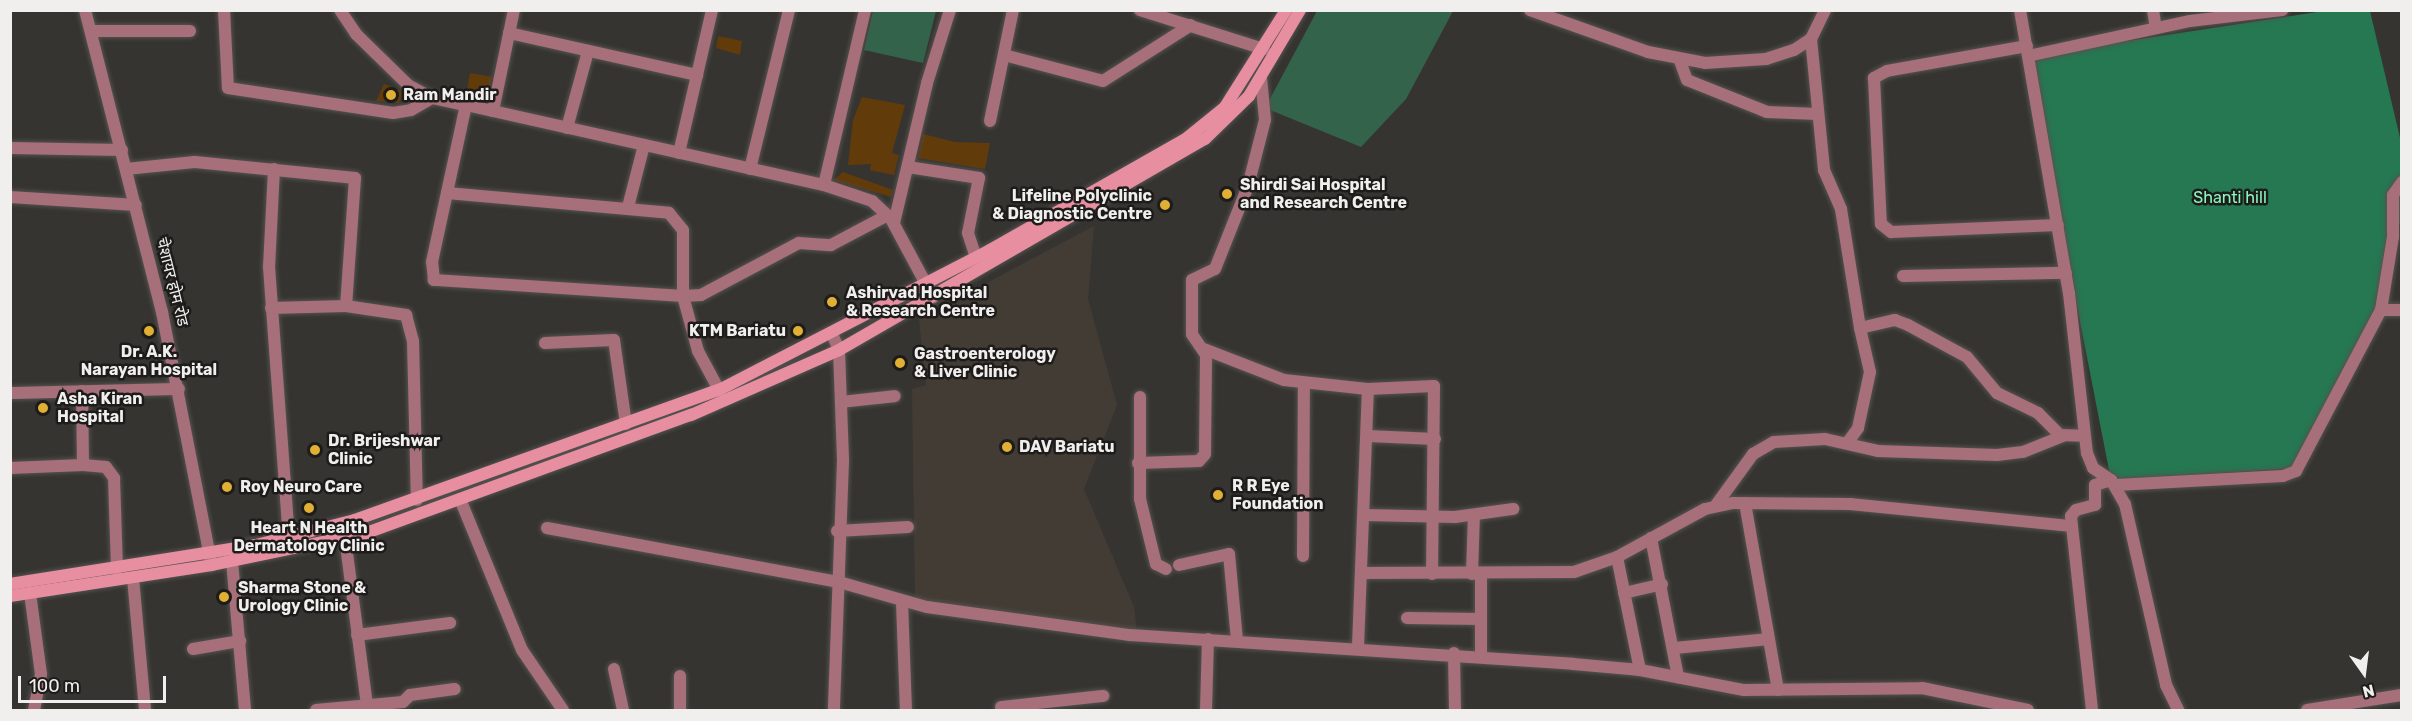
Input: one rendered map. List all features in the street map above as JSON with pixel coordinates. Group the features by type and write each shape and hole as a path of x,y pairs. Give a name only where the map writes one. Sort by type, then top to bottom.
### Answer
{"main road":[{"path":"10,596 134,578 211,560 289,538 417,500 719,390 832,334 1129,174 1206,124 1225,107 1264,49 1286,10"},
{"path":"10,584 117,569 211,560 232,561 345,538 460,499 725,402 839,350 996,263 1205,140 1239,109 1261,78 1300,10"}],"street":[{"name":"चेशायर होम रोड","path":"85,10 136,205 179,389 211,560"},
{"path":"224,10 228,88 393,113 411,110 432,98"},
{"path":"340,10 387,67 432,98 824,185 872,201 891,219 929,282 933,297"},
{"path":"493,111 514,10"},
{"path":"679,153 712,10"},
{"path":"750,169 789,10"},
{"path":"824,185 865,10"},
{"path":"466,105 432,262 431,273 438,282 683,296 701,295 799,243 831,244 891,219 908,166 950,10"},
{"path":"990,121 1013,10"},
{"path":"1140,10 1264,49"},
{"path":"1530,10 1554,15 1680,61 1775,57 1811,39"},
{"path":"1825,10 1811,39 1824,170 1841,209 1860,328 1870,372 1858,428 1848,442"},
{"path":"2020,10 2066,273 2089,463 2113,483 2134,539 2166,685 2178,711"},
{"path":"2153,10 2156,28"},
{"path":"2058,225 1891,232 1881,224 1874,78 1887,71 2282,10"},
{"path":"1004,55 1103,81 1191,25"},
{"path":"91,31 190,31"},
{"path":"509,33 698,75"},
{"path":"567,128 588,51"},
{"path":"1680,61 1687,80 1767,112 1818,114"},
{"path":"1261,78 1265,120 1248,186 1215,269 1192,280 1192,334 1204,349 1259,374 1304,383 1368,389 1434,386 1432,574"},
{"path":"628,207 644,145"},
{"path":"10,148 122,150"},
{"path":"126,169 180,162 355,178 346,306"},
{"path":"908,166 979,178 968,233 976,257"},
{"path":"274,169 268,235 271,308 289,538"},
{"path":"2092,711 2072,512 2095,505 2095,485 2293,474 2381,310 2393,237 2393,195 2402,182"},
{"path":"447,193 628,207 669,213 681,222 683,296 698,351 719,390"},
{"path":"10,197 136,205"},
{"path":"990,249 996,263"},
{"path":"1903,276 2066,273"},
{"path":"271,308 346,306 397,310 411,322 417,500"},
{"path":"2381,310 2402,310"},
{"path":"1860,328 1895,320 1960,352 1997,393 2038,412 2063,436"},
{"path":"832,334 839,350 843,461 837,531 839,582 834,711"},
{"path":"545,343 614,340 626,424"},
{"path":"1138,463 1204,457 1204,349"},
{"path":"1303,556 1304,383"},
{"path":"10,393 179,389"},
{"path":"1358,647 1365,515 1368,389"},
{"path":"82,391 82,465"},
{"path":"841,402 895,396"},
{"path":"1140,397 1138,463 1144,522 1156,564 1166,569"},
{"path":"1368,436 1435,439"},
{"path":"1716,505 1747,460 1767,445 1805,439 1848,442 1878,451 1997,455 2023,452 2063,436 2084,436"},
{"path":"10,468 82,465 106,467 114,478 117,569"},
{"path":"460,499 522,650 563,711"},
{"path":"1362,573 1563,573 1617,556 1716,505 1745,503 1850,504 2072,526"},
{"path":"1745,503 1778,690"},
{"path":"1365,515 1432,517 1474,515 1513,509"},
{"path":"1474,515 1476,574 1481,619 1481,656"},
{"path":"837,531 908,527"},
{"path":"547,528 839,582 902,602 1130,635 1454,653 1640,670 1735,689 1922,688 2028,711"},
{"path":"345,538 366,705"},
{"path":"1651,538 1675,648 1678,677"},
{"path":"1179,565 1229,554 1237,640"},
{"path":"1617,556 1640,670"},
{"path":"232,561 245,711"},
{"path":"134,578 145,711"},
{"path":"1624,593 1662,584"},
{"path":"30,593 40,674 34,711"},
{"path":"902,602 906,711"},
{"path":"1407,618 1481,619"},
{"path":"357,635 450,622"},
{"path":"1203,710 1208,639"},
{"path":"1675,648 1769,639"},
{"path":"193,649 240,641"},
{"path":"1454,653 1455,711"},
{"path":"614,669 623,711"},
{"path":"680,676 680,711"},
{"path":"316,711 366,705 404,706 410,695 455,689"},
{"path":"2307,711 2402,695"},
{"path":"1001,707 1039,707 1104,696"}],"shaded area":[{"name":"DAV Bariatu","path":"1094,226 1088,299 1117,405 1084,489 1134,607 1137,632 915,600 912,389 926,385 919,319"}],"green space":[{"path":"873,11 936,11 923,63 864,50"},
{"path":"1317,11 1453,11 1406,99 1361,147 1265,108"},
{"name":"Shanti hill","path":"2324,11 2370,11 2401,142 2401,218 2378,316 2299,468 2111,480 2028,56"}],"building":[{"path":"718,36 742,41 740,55 716,48"},
{"path":"470,73 492,77 487,100 466,97"},
{"name":"Ram Mandir","path":"384,84 404,92 399,103 376,101"},
{"path":"862,97 905,105 892,153 899,155 894,175 870,170 871,164 848,165 853,120"},
{"path":"923,134 955,142 990,143 985,169 918,158"},
{"path":"843,172 893,190 891,197 834,180"}],"place":[{"name":"Ram Mandir","path":"391,95"},
{"name":"Shirdi Sai Hospital and Research Centre","path":"1227,194"},
{"name":"Lifeline Polyclinic & Diagnostic Centre","path":"1165,205"},
{"name":"Ashirvad Hospital & Research Centre","path":"832,302"},
{"name":"Dr. A.K. Narayan Hospital","path":"149,331"},
{"name":"KTM Bariatu","path":"798,331"},
{"name":"Gastroenterology & Liver Clinic","path":"900,363"},
{"name":"Asha Kiran Hospital","path":"43,408"},
{"name":"DAV Bariatu","path":"1007,447"},
{"name":"Dr. Brijeshwar Clinic","path":"315,450"},
{"name":"Roy Neuro Care","path":"227,487"},
{"name":"R R Eye Foundation","path":"1218,495"},
{"name":"Heart N Health Dermatology Clinic","path":"309,508"},
{"name":"Sharma Stone & Urology Clinic","path":"224,597"}]}
